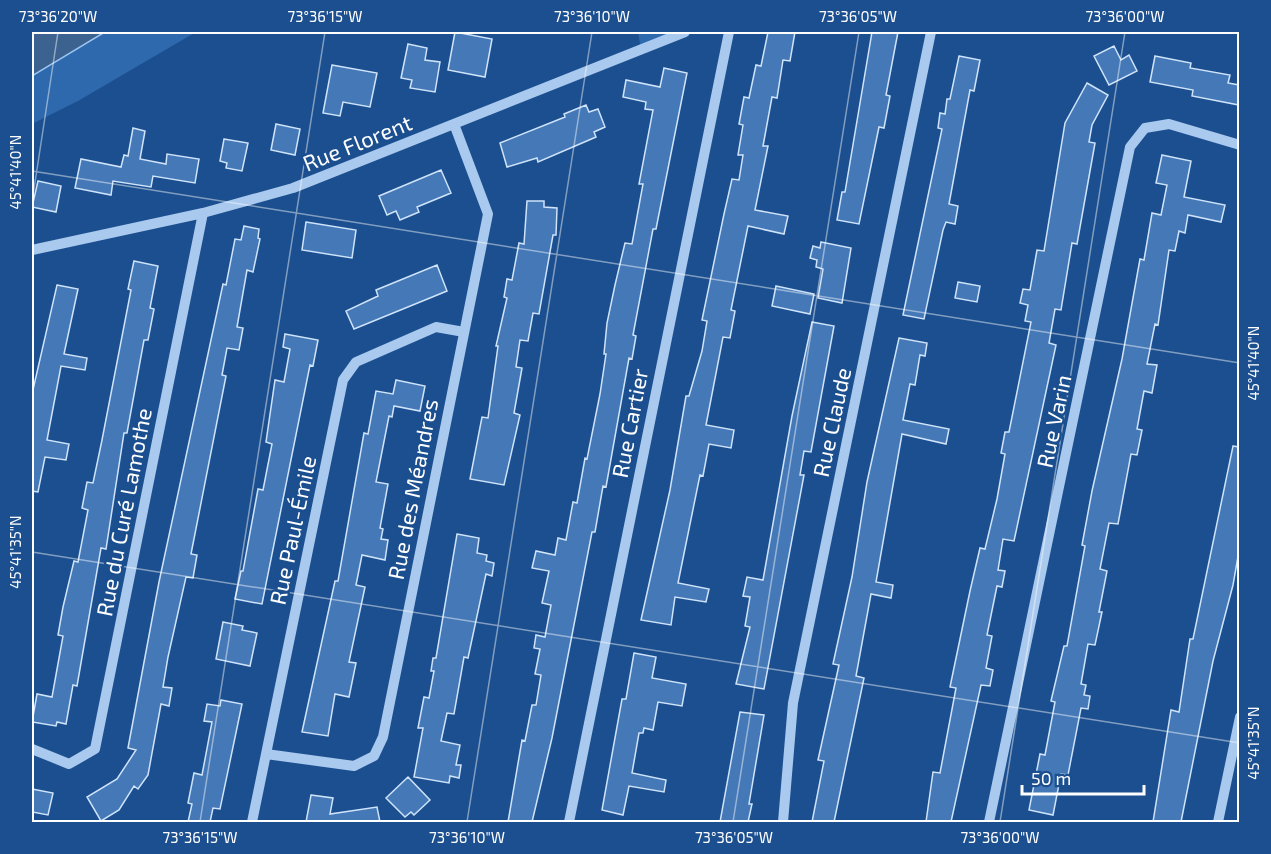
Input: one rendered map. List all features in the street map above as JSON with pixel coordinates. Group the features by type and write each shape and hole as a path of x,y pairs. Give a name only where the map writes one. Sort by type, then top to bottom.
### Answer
{"street":[{"name":"Rue Florent","path":"32,250 203,213 293,188 685,32"},
{"name":"Rue Cartier","path":"569,822 729,32"},
{"name":"Rue Claude","path":"783,822 793,703 931,32"},
{"name":"Rue Varin","path":"989,822 1131,147 1145,128 1170,123 1239,145"},
{"name":"Rue des Méandres","path":"266,754 354,766 374,756 383,737 488,214 454,124"},
{"name":"Rue du Curé Lamothe","path":"32,749 69,764 95,749 203,213"},
{"name":"Rue Paul-Émile","path":"252,822 343,380 356,362 436,327 464,332"},
{"path":"1218,822 1239,717"}],"shaded area":[{"path":"32,32 105,32 32,76"},
{"path":"105,32 196,32 78,101 32,124 32,76"},
{"path":"638,32 685,32 641,50"}],"building":[{"path":"455,32 492,39 485,77 448,70"},
{"path":"768,32 795,32 790,61 783,60 777,98 772,97 763,146 768,146 755,210 788,216 784,234 748,226 731,310 735,311 730,338 723,337 706,425 734,430 731,448 709,444 703,476 700,475 678,583 709,589 706,602 675,597 671,625 641,620 670,490 686,396 689,396 702,351 707,321 702,320 724,214 732,179 739,180 743,155 738,155 743,125 739,124 744,97 749,98 756,65 761,66"},
{"path":"872,32 898,32 886,95 890,96 884,128 879,127 859,224 837,220 842,192 845,192"},
{"path":"408,44 427,48 425,60 440,62 435,92 410,88 412,80 401,78"},
{"path":"1114,46 1121,60 1129,55 1137,71 1109,85 1094,56"},
{"path":"959,56 980,60 974,91 970,90 949,204 958,206 955,224 946,222 943,230 924,319 903,315 942,129 938,128 940,113 945,114 947,99 950,99"},
{"path":"1155,56 1191,63 1190,68 1230,75 1228,83 1239,85 1239,105 1192,96 1193,90 1150,82"},
{"path":"332,65 377,73 370,107 343,102 340,116 323,113"},
{"path":"664,68 687,73 656,229 653,229 633,335 636,336 632,359 629,358 606,487 603,486 595,532 592,532 552,738 532,822 508,822 522,740 525,741 532,705 536,705 541,675 535,674 540,649 534,648 536,635 545,637 551,605 542,603 549,571 532,568 536,551 555,555 558,538 566,540 573,502 577,503 600,394 606,354 604,354 607,323 625,243 632,244 643,184 639,184 653,110 645,109 646,102 623,97 626,80 660,87"},
{"path":"1087,83 1108,95 1092,125 1089,142 1095,143 1077,244 1072,243 1061,310 1055,309 1049,343 1056,345 1014,541 1003,539 998,570 1005,571 1002,587 997,586 987,635 992,636 986,668 993,670 990,686 981,685 951,822 926,822 933,772 940,773 956,688 950,687 970,591 980,548 985,549 997,499 1005,454 1001,453 1005,432 1009,432 1031,322 1025,321 1028,305 1020,303 1023,289 1030,290 1037,250 1044,251 1065,123"},
{"path":"586,105 589,112 598,109 605,127 594,132 596,137 538,162 537,158 507,167 500,143 565,117 564,114"},
{"path":"276,124 300,129 295,155 271,150"},
{"path":"133,128 145,131 140,159 166,164 167,154 199,159 195,183 153,176 151,187 113,181 111,195 75,188 81,159 121,167 124,155 128,156"},
{"path":"224,139 248,143 242,171 226,168 227,163 220,161"},
{"path":"1162,155 1191,161 1184,197 1225,205 1221,222 1188,215 1185,233 1179,231 1175,251 1169,250 1158,325 1155,324 1147,364 1157,365 1152,393 1144,391 1137,429 1142,430 1137,455 1131,454 1118,524 1109,523 1100,569 1107,571 1099,612 1102,612 1095,645 1088,644 1081,684 1086,685 1084,695 1090,696 1088,709 1081,708 1068,775 1061,774 1053,815 1029,810 1040,754 1045,755 1055,702 1051,701 1064,646 1067,646 1085,546 1082,545 1092,491 1122,359 1140,259 1144,260 1152,213 1161,215 1167,185 1156,183"},
{"path":"441,170 451,193 417,207 419,212 400,220 396,211 387,215 379,196"},
{"path":"38,181 61,186 56,212 32,207"},
{"path":"527,201 544,201 544,207 557,208 556,235 553,235 539,314 533,313 528,341 520,340 516,367 522,368 514,413 520,415 504,485 470,479 482,417 488,418 498,346 496,346 507,298 504,297 507,279 512,280 519,243 524,244"},
{"path":"306,222 356,230 352,258 302,250"},
{"path":"244,226 259,229 258,238 260,239 253,272 247,270 237,327 243,328 239,350 227,348 222,375 226,376 191,554 197,555 193,578 186,577 163,687 172,688 169,706 161,704 148,775 138,789 134,786 119,810 101,821 87,797 117,779 136,750 128,748 159,582 223,284 226,285 235,239 241,240"},
{"path":"821,242 851,248 842,303 818,298 823,269 816,267 817,260 810,258 813,246 820,248"},
{"path":"134,261 158,266 150,308 154,309 148,340 144,340 127,433 124,433 106,549 101,548 77,686 73,685 66,724 57,722 56,726 32,722 37,694 52,697 63,636 58,635 63,607 74,561 78,562 88,510 82,508 87,482 93,483 131,290 128,289"},
{"path":"437,265 447,291 354,329 346,311 378,296 376,290"},
{"path":"958,282 980,286 977,302 955,298"},
{"path":"57,285 78,289 64,354 87,358 85,370 61,366 47,440 69,444 66,460 45,457 38,492 32,491 32,394"},
{"path":"776,286 814,294 810,314 772,306"},
{"path":"812,322 834,326 811,452 804,451 800,475 804,475 764,689 736,684 750,627 745,626 750,597 743,596 747,577 763,580 792,416"},
{"path":"285,334 318,340 313,366 310,365 262,604 235,599 241,571 243,571 258,489 263,490 272,444 266,442 275,380 284,382 290,349 283,347"},
{"path":"899,338 927,343 925,356 920,355 915,385 910,384 903,420 949,429 946,444 902,434 876,582 893,585 891,598 871,594 856,676 864,678 834,822 812,822 824,761 818,760 839,665 833,664 852,577 867,482"},
{"path":"396,380 425,386 420,411 394,406 392,417 389,416 376,482 388,484 380,528 383,529 381,539 388,540 385,560 362,555 356,585 365,587 349,662 356,663 349,697 335,694 328,736 302,732 335,581 338,581 364,433 368,434 376,391 393,394"},
{"path":"1233,446 1239,447 1239,551 1233,585 1213,661 1181,822 1153,822 1171,710 1179,712 1190,639 1193,639"},
{"path":"457,534 479,538 477,553 487,555 486,561 494,563 492,576 486,574 468,658 464,657 454,714 447,713 441,741 460,745 456,765 461,765 459,778 450,776 449,783 414,777 423,728 418,728 424,697 429,698 434,671 431,671 433,658 436,658"},
{"path":"223,622 243,626 242,630 257,633 250,666 216,659"},
{"path":"634,653 656,657 652,678 686,684 682,706 658,702 653,730 644,728 643,733 639,733 632,773 666,780 664,792 629,786 623,815 602,810 622,699 626,699"},
{"path":"221,700 242,704 220,809 213,808 210,822 188,822 192,804 188,803 194,773 202,775 212,722 204,721 207,704 220,706"},
{"path":"740,712 764,715 749,804 752,804 748,822 720,822"},
{"path":"408,777 430,800 414,815 411,812 405,817 386,798"},
{"path":"32,789 53,793 48,815 32,812"},
{"path":"311,795 333,798 330,814 377,807 380,822 306,822"}]}
